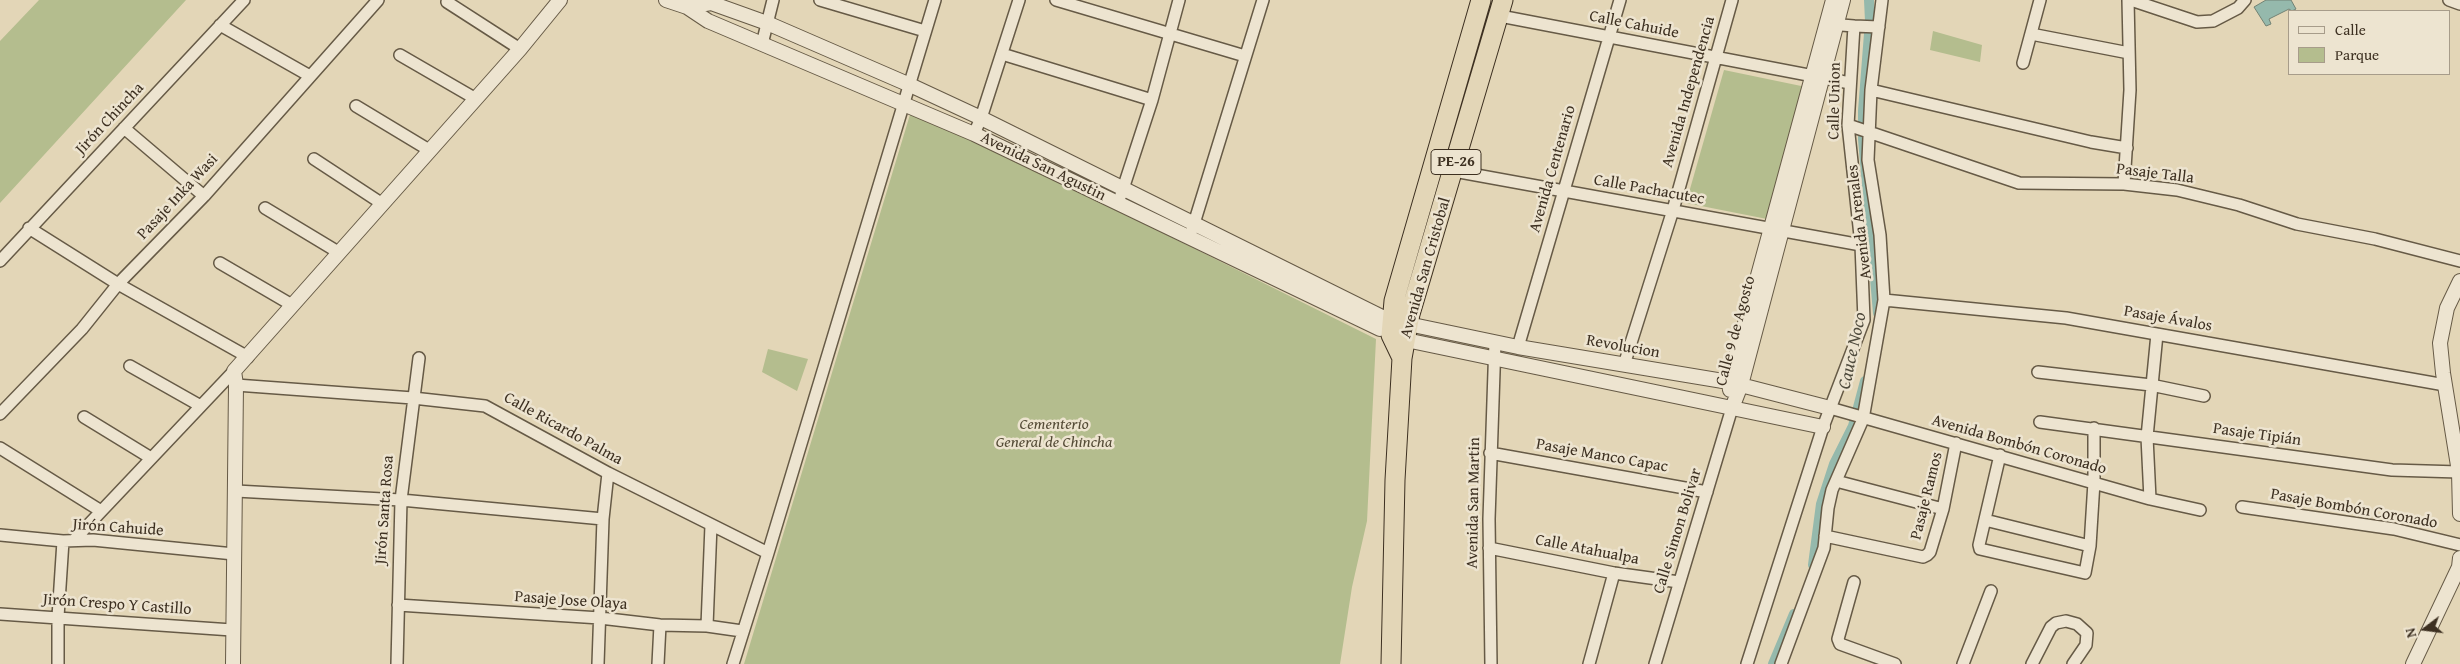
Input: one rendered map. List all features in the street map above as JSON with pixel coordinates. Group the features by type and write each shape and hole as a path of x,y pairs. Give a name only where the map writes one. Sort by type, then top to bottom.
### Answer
{"highway":[{"path":"1395,332 1394,301 1481,0"},
{"name":"Avenida San Cristobal","path":"1391,664 1395,480 1395,332 1454,171 1501,8"},
{"path":"1469,43 1490,47"}],"street":[{"name":"Jirón Chincha","path":"0,261 244,0"},
{"name":"Pasaje Inka Wasi","path":"0,414 82,328 118,284 204,196 378,0"},
{"path":"58,664 58,617 68,540 102,510 199,405 248,357 338,252 520,49 560,0"},
{"name":"Avenida San Agustin","path":"666,0 687,7 708,21 974,134 1189,239 1395,332"},
{"path":"762,44 773,0"},
{"path":"820,0 925,31"},
{"path":"732,664 768,553 935,0"},
{"path":"974,134 982,118 1018,0"},
{"path":"1056,0 1245,56"},
{"path":"1118,204 1152,100 1180,0"},
{"path":"1189,239 1263,0"},
{"name":"Avenida Centenario","path":"1518,347 1620,0"},
{"name":"Avenida Independencia","path":"1624,365 1673,210 1732,0"},
{"name":"Calle 9 de Agosto","path":"1732,408 1735,384 1831,24 1833,0"},
{"name":"Calle 9 de Agosto","path":"1831,24 1843,0"},
{"name":"Avenida Arenales","path":"1781,664 1819,567 1828,508 1836,481 1862,418 1884,300 1880,235 1861,129 1871,90 1876,27 1882,0"},
{"path":"2023,63 2040,0"},
{"path":"2124,184 2130,90 2130,0 2197,22 2213,21 2238,8 2245,0"},
{"path":"447,2 520,49"},
{"path":"687,7 712,2 708,21"},
{"name":"Avenida San Agustin","path":"712,2 767,23 982,118 1194,225 1395,332"},
{"name":"Calle Cahuide","path":"1501,8 1609,37 1817,75 1850,83"},
{"path":"1831,24 1876,27"},
{"path":"220,25 310,76"},
{"name":"Calle Union","path":"1830,408 1864,320 1861,245 1861,129 1850,83 1857,26"},
{"path":"2031,34 2129,52"},
{"path":"400,54 476,99"},
{"path":"1002,54 1152,100"},
{"path":"1871,90 2091,142 2127,148"},
{"path":"356,106 429,150"},
{"path":"124,128 204,196"},
{"name":"Pasaje Talla","path":"1861,129 2019,183 2124,184 2186,192 2240,205 2297,224 2375,239 2460,262"},
{"path":"314,159 381,204"},
{"name":"Calle Pachacutec","path":"1432,167 1861,245"},
{"path":"265,208 338,252"},
{"path":"29,228 118,284 248,357"},
{"path":"220,263 292,305"},
{"path":"2460,281 2447,308 2440,343 2459,472 2460,514"},
{"name":"Pasaje Ávalos","path":"1884,300 2066,318 2445,385"},
{"path":"1395,332 1494,358 1823,427"},
{"name":"Revolucion","path":"1395,332 1495,342 1735,384 1830,408"},
{"path":"2150,499 2147,437 2157,334"},
{"name":"Avenida San Martin","path":"1491,664 1490,453 1495,342"},
{"name":"Jirón Santa Rosa","path":"397,664 401,500 419,358"},
{"path":"130,366 199,405"},
{"path":"233,664 232,630 236,491 236,385 234,370"},
{"path":"2038,372 2151,385 2204,396"},
{"name":"Calle Ricardo Palma","path":"236,385 413,398 454,402 493,409 608,473 768,553"},
{"name":"Calle Simon Bolivar","path":"1655,664 1732,408"},
{"path":"1747,664 1830,408"},
{"name":"Avenida Bombón Coronado","path":"1830,408 2150,499 2200,510"},
{"path":"84,417 151,458"},
{"name":"Pasaje Tipián","path":"2046,422 2392,470 2459,472"},
{"path":"2000,455 1979,546 1982,551 2082,574 2086,570 2090,546 2094,482 2094,428"},
{"name":"Pasaje Ramos","path":"1825,536 1923,557 1927,555 1930,552 1943,509 1956,444"},
{"path":"0,448 102,510"},
{"name":"Pasaje Manco Capac","path":"1490,453 1707,492"},
{"path":"598,664 603,519 608,473"},
{"path":"1836,481 1943,509"},
{"path":"236,491 401,500 603,519"},
{"name":"Pasaje Bombón Coronado","path":"2242,507 2394,530 2460,545"},
{"path":"1985,520 2090,546"},
{"path":"707,626 711,525"},
{"name":"Jirón Cahuide","path":"0,534 234,554"},
{"name":"Calle Atahualpa","path":"1489,548 1614,573 1679,582"},
{"path":"2413,664 2460,565"},
{"path":"1590,664 1614,573"},
{"path":"1854,582 1838,639 1840,644 1895,664"},
{"path":"1963,664 1990,591"},
{"name":"Pasaje Jose Olaya","path":"398,605 600,618 660,625 707,626 742,631"},
{"name":"Jirón Crespo Y Castillo","path":"0,614 232,630"},
{"path":"2032,664 2051,627 2056,623 2066,621 2076,624 2087,633 2086,645 2073,664"},
{"path":"658,664 660,625"}],"green space":[{"path":"39,0 186,0 0,203 0,41"},
{"path":"1933,31 1982,45 1980,62 1930,50"},
{"path":"1724,70 1806,87 1767,219 1686,203"},
{"name":"Cementerio General de Chincha","path":"912,108 1376,339 1367,521 1352,587 1340,664 744,664"},
{"path":"768,349 808,359 797,391 762,372"}],"water":[{"path":"2266,0 2291,0 2296,9 2289,9 2269,19 2271,24 2266,26 2254,7"}],"waterway":[{"name":"Cauce Noco","path":"1869,0 1870,21 1863,111 1863,139 1878,313"},
{"name":"Cauce Noco","path":"1813,565 1821,504 1834,464 1853,426 1865,381"},
{"name":"Cauce Noco","path":"1773,664 1794,614"}]}
